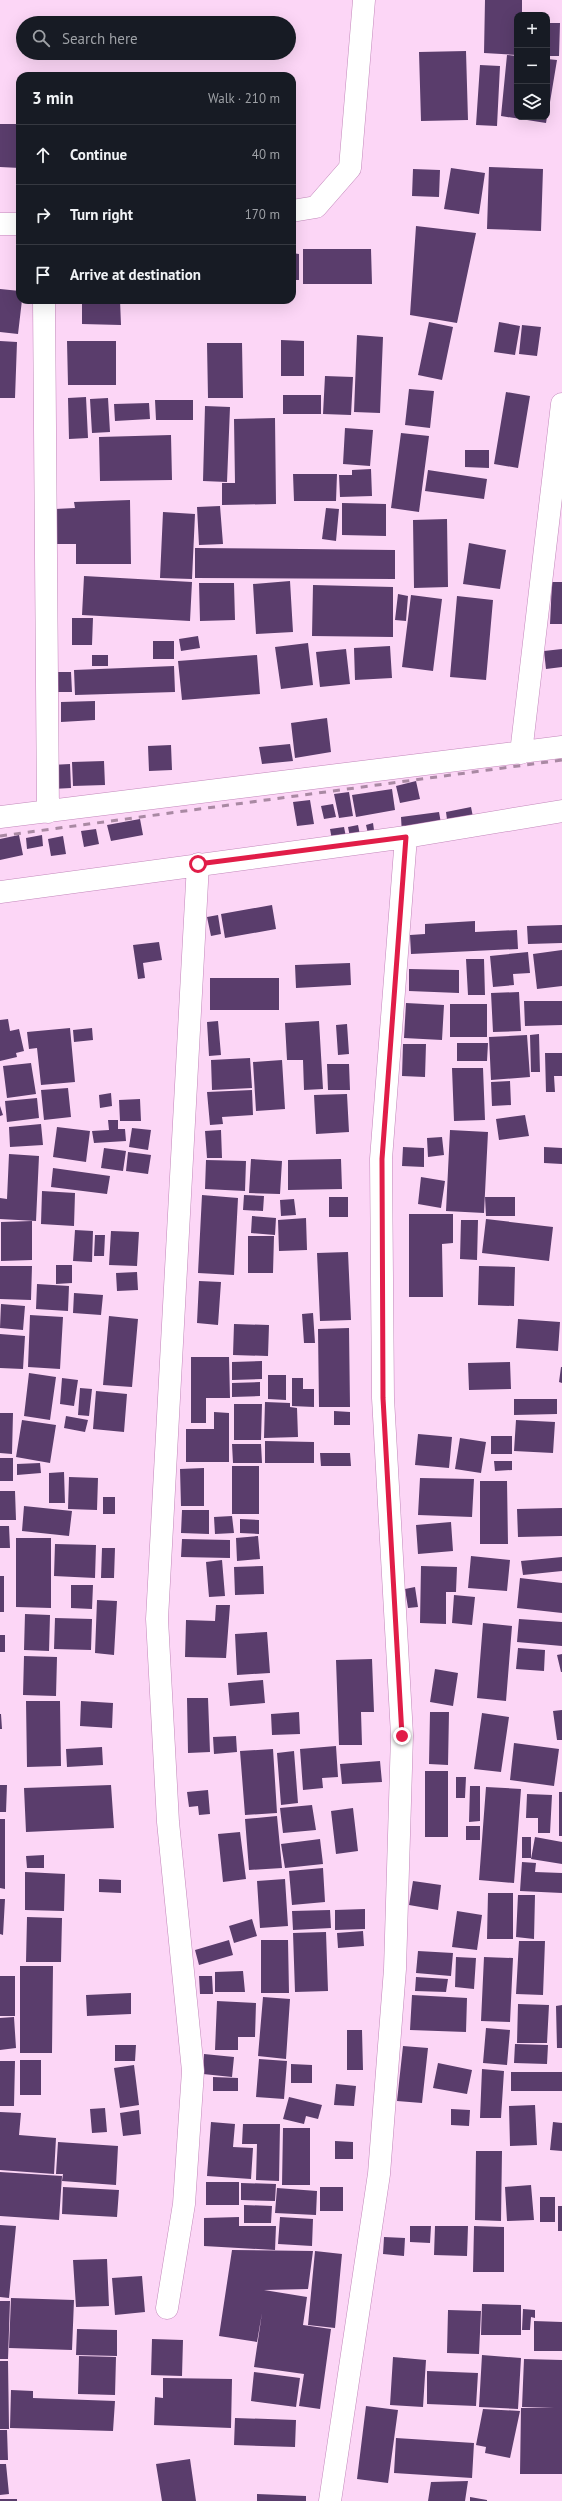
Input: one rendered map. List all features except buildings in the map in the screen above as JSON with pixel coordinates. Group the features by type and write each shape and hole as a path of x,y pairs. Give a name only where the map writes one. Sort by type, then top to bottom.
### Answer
{"street":[{"path":"296,210 316,207 350,168 364,0"},
{"path":"0,224 16,224"},
{"path":"44,304 48,812"},
{"path":"521,753 562,404"},
{"path":"0,817 350,772 562,747"},
{"path":"0,892 406,837 562,811"},
{"path":"330,2501 379,2174 395,1969 402,1736 383,1398 382,1159 406,837"},
{"path":"167,2308 184,2204 193,2071 168,1822 157,1619 198,864"}],"railway":[{"path":"0,836 562,760"}],"route":[{"path":"198,864 406,837 382,1159 383,1398 402,1736"}]}
